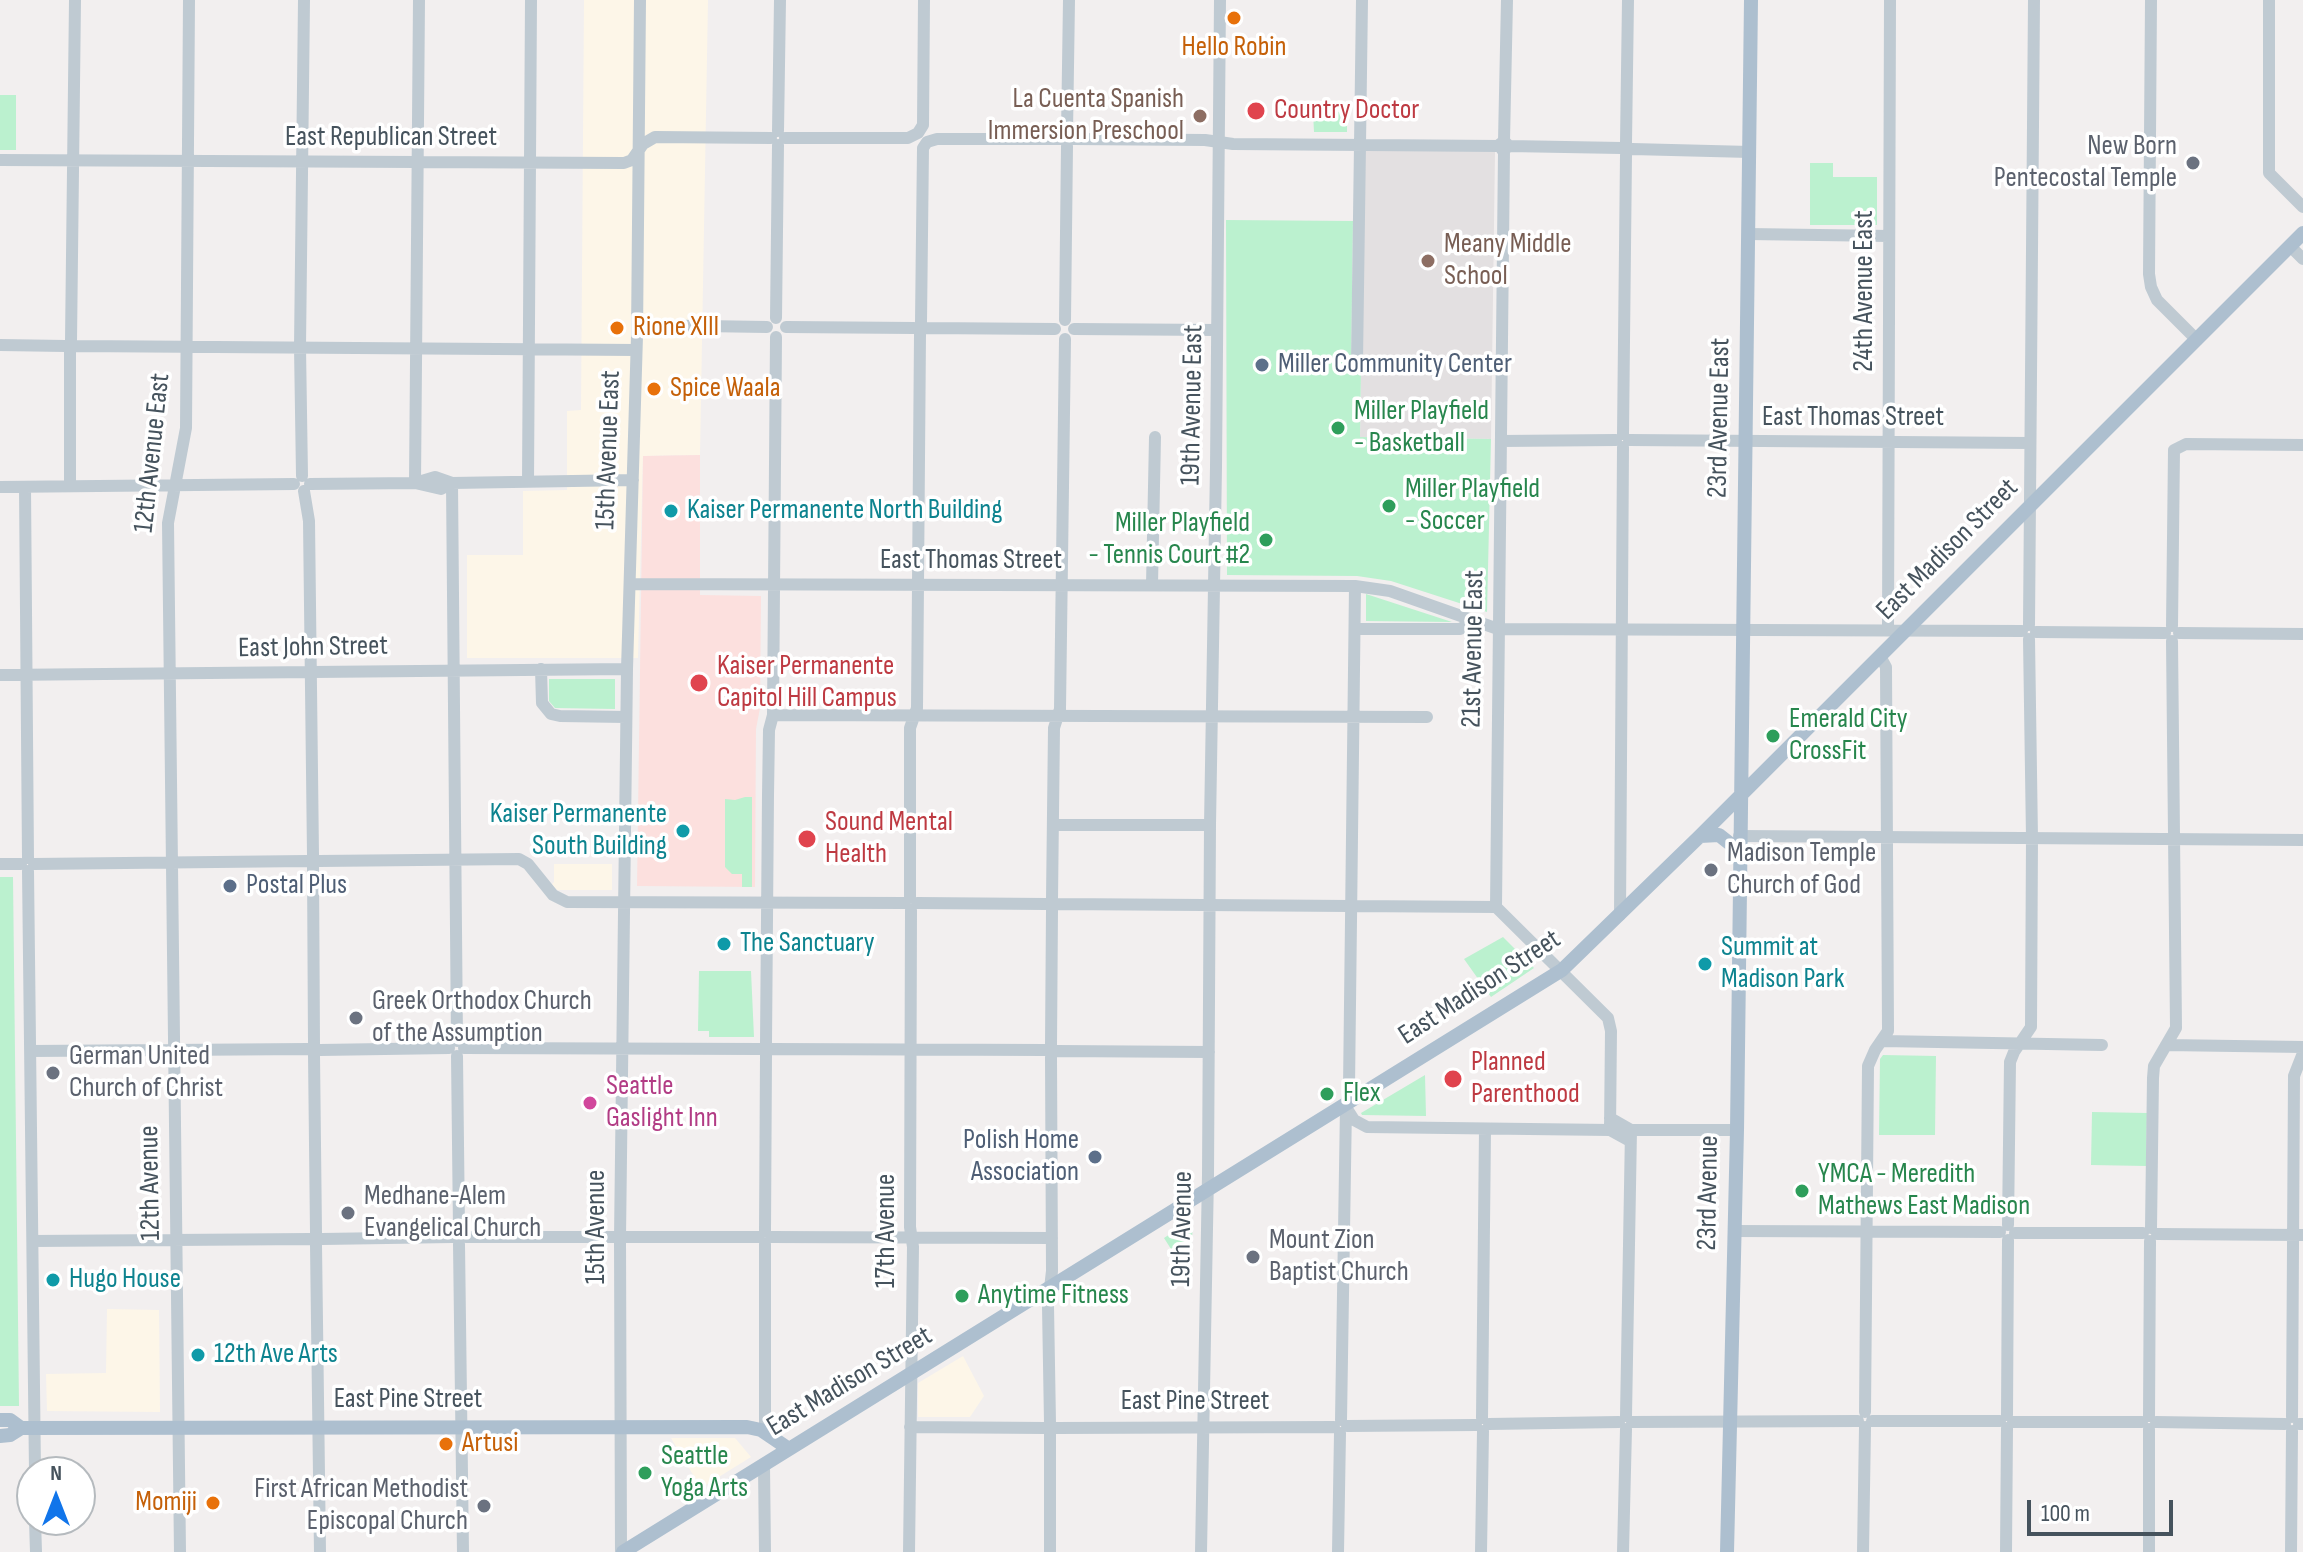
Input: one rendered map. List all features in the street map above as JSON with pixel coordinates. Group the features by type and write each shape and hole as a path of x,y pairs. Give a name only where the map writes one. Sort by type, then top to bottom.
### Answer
{"main road":[{"name":"23rd Avenue East","path":"1738,843 1751,0"},
{"name":"East Madison Street","path":"622,1552 1050,1290 1562,970 2303,233"},
{"path":"1700,836 1719,835 1738,843"},
{"name":"23rd Avenue","path":"1727,1552 1737,1130 1738,843"},
{"name":"East Pine Street","path":"0,1420 10,1420 27,1428"},
{"name":"East Pine Street","path":"0,1436 27,1428 747,1427 765,1433 789,1449"}],"street":[{"path":"70,486 75,0"},
{"name":"12th Avenue East","path":"172,862 168,523 186,428 189,0"},
{"path":"304,0 300,347 303,484 309,521 320,1552"},
{"path":"415,483 419,0"},
{"path":"528,481 531,0"},
{"name":"15th Avenue East","path":"625,902 626,717 637,325 640,0"},
{"path":"765,1433 767,902 769,730 773,715 780,0"},
{"name":"17th Avenue","path":"909,1552 910,728 914,716 918,584 924,0"},
{"path":"1050,1552 1054,728 1060,709 1065,339 1057,335 1065,326 1069,0"},
{"name":"19th Avenue East","path":"1209,906 1220,0"},
{"path":"1357,362 1362,0"},
{"name":"21st Avenue East","path":"1496,907 1507,0"},
{"path":"1620,915 1628,0"},
{"name":"24th Avenue East","path":"1888,630 1890,0"},
{"path":"2006,1552 2010,1062 2031,1027 2029,505 2034,0"},
{"path":"2151,0 2149,274 2157,300 2197,340"},
{"path":"2269,0 2269,173 2303,207"},
{"name":"East Republican Street","path":"0,160 624,163 632,160 645,142 655,137 1067,139 1750,152"},
{"path":"1748,234 1889,236"},
{"path":"2290,246 2303,259"},
{"path":"637,325 1065,326 1217,330"},
{"path":"0,345 636,350"},
{"path":"1152,585 1155,437"},
{"name":"East Thomas Street","path":"1501,441 2030,443"},
{"path":"2149,1552 2153,1078 2154,1066 2176,1028 2172,633 2174,450 2186,444 2303,445"},
{"path":"0,487 415,483 441,489 452,483 633,480"},
{"path":"452,483 463,1552"},
{"path":"25,487 33,1241 27,1428 32,1456"},
{"name":"East Thomas Street","path":"630,584 1355,586 1390,591 1498,629"},
{"path":"1338,1552 1345,1124 1349,1087 1355,586"},
{"path":"1355,629 1460,629 1474,621"},
{"path":"1498,629 2303,634"},
{"path":"1863,1552 1868,1066 1888,1031 1886,667 1880,656"},
{"path":"541,669 542,703 551,714 626,717"},
{"name":"East John Street","path":"0,675 627,669"},
{"path":"773,715 1427,717"},
{"path":"1053,825 1210,825"},
{"path":"1738,843 1888,837 2303,840"},
{"path":"0,864 522,860 559,900 625,902 1496,907 1608,1018 1611,1031 1610,1124"},
{"name":"12th Avenue","path":"172,862 180,1552"},
{"name":"15th Avenue","path":"622,1552 620,1238 625,902"},
{"name":"19th Avenue","path":"1201,1552 1208,1190 1209,906"},
{"path":"1883,1041 2102,1045"},
{"path":"2166,1045 2303,1047"},
{"path":"31,1051 457,1048 1209,1052"},
{"path":"2291,1552 2298,1235 2294,1076 2303,1053"},
{"path":"1346,1106 1359,1124 1381,1128 1485,1129 1610,1124 1630,1135 1737,1130"},
{"path":"1345,1124 1358,1132"},
{"path":"1345,1151 1354,1133 1381,1128"},
{"path":"1481,1552 1485,1129"},
{"path":"1623,1552 1630,1135"},
{"path":"1734,1231 2298,1235"},
{"path":"33,1241 459,1237 1052,1238"},
{"name":"East Pine Street","path":"910,1427 1204,1428 1865,1420 2294,1424"},
{"path":"764,1466 765,1552"}],"shaded area":[{"path":"584,0 708,0 700,455 643,456 638,658 467,658 467,555 523,555 523,491 567,490 567,411 581,410"},
{"name":"Meany Middle School","path":"1365,150 1495,151 1491,439 1360,437"},
{"name":"Kaiser Permanente Capitol Hill Campus","path":"700,455 700,595 761,596 755,887 637,886 643,456"},
{"path":"554,864 612,864 612,890 557,890 552,884"},
{"path":"107,1309 159,1310 160,1412 47,1411 46,1374 106,1373"},
{"path":"963,1356 984,1396 970,1417 918,1417 918,1383"},
{"path":"671,1438 735,1438 751,1457 701,1488"}],"green space":[{"path":"0,95 16,95 16,150 0,150"},
{"path":"1313,112 1347,112 1347,132 1314,132"},
{"path":"1810,163 1833,163 1833,177 1877,177 1877,225 1810,225"},
{"path":"1226,220 1353,221 1351,371 1361,371 1360,437 1491,439 1487,612 1391,581 1357,576 1227,575"},
{"path":"1366,594 1452,622 1366,621"},
{"path":"549,679 615,679 615,709 555,708 549,701"},
{"path":"752,797 752,887 742,887 742,874 732,874 725,867 725,799"},
{"path":"0,877 13,877 19,1406 0,1406"},
{"path":"1503,937 1534,968 1491,997 1464,959"},
{"path":"699,971 751,971 754,1037 709,1037 709,1031 698,1031"},
{"path":"1883,1055 1936,1056 1935,1135 1879,1135 1880,1059"},
{"path":"1425,1075 1426,1116 1362,1115 1361,1113"},
{"path":"2092,1112 2147,1113 2146,1166 2091,1165"},
{"path":"1193,1219 1190,1279 1164,1238"}],"place":[{"name":"Hello Robin","path":"1234,18"},
{"name":"Country Doctor","path":"1256,111"},
{"name":"La Cuenta Spanish Immersion Preschool","path":"1200,116"},
{"name":"New Born Pentecostal Temple","path":"2193,163"},
{"name":"Meany Middle School","path":"1428,261"},
{"name":"Rione XIII","path":"617,328"},
{"name":"Miller Community Center","path":"1262,365"},
{"name":"Spice Waala","path":"654,389"},
{"name":"Miller Playfield - Basketball","path":"1338,428"},
{"name":"Miller Playfield - Soccer","path":"1389,506"},
{"name":"Kaiser Permanente North Building","path":"671,511"},
{"name":"Miller Playfield - Tennis Court #2","path":"1266,540"},
{"name":"Kaiser Permanente Capitol Hill Campus","path":"699,683"},
{"name":"Emerald City CrossFit","path":"1773,736"},
{"name":"Kaiser Permanente South Building","path":"683,831"},
{"name":"Sound Mental Health","path":"807,839"},
{"name":"Madison Temple Church of God","path":"1711,870"},
{"name":"Postal Plus","path":"230,886"},
{"name":"The Sanctuary","path":"724,944"},
{"name":"Summit at Madison Park","path":"1705,964"},
{"name":"Greek Orthodox Church of the Assumption","path":"356,1018"},
{"name":"German United Church of Christ","path":"53,1073"},
{"name":"Planned Parenthood","path":"1453,1079"},
{"name":"Flex","path":"1327,1094"},
{"name":"Seattle Gaslight Inn","path":"590,1103"},
{"name":"Polish Home Association","path":"1095,1157"},
{"name":"YMCA - Meredith Mathews East Madison","path":"1802,1191"},
{"name":"Medhane-Alem Evangelical Church","path":"348,1213"},
{"name":"Mount Zion Baptist Church","path":"1253,1257"},
{"name":"Hugo House","path":"53,1280"},
{"name":"Anytime Fitness","path":"962,1296"},
{"name":"12th Ave Arts","path":"198,1355"},
{"name":"Artusi","path":"446,1444"},
{"name":"Seattle Yoga Arts","path":"645,1473"},
{"name":"Momiji","path":"213,1503"},
{"name":"First African Methodist Episcopal Church","path":"484,1506"}]}
